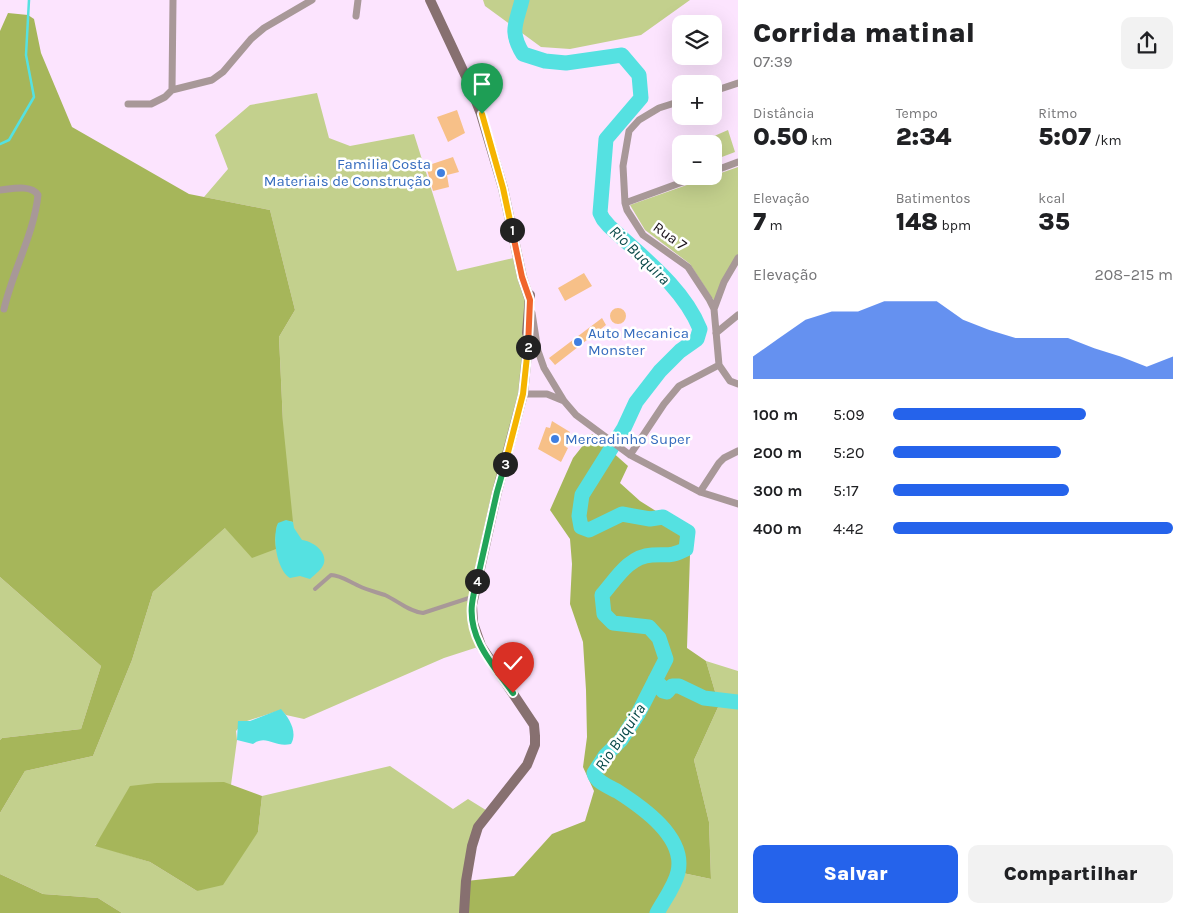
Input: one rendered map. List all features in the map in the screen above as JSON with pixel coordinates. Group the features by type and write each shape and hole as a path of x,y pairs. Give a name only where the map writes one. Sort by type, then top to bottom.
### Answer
{"main road":[{"path":"429,1 468,80 482,114 503,188 522,277 530,300 527,366 523,394 497,492 472,605 476,636 489,659 534,725 535,745 528,765 478,827 472,846 466,880 464,913"}],"street":[{"path":"172,90 173,0"},
{"path":"128,104 151,104 165,97 172,90 212,80 224,72 251,39 264,28 312,0"},
{"path":"356,16 358,0"},
{"path":"722,88 738,83"},
{"name":"Rua 7","path":"672,104 658,108 639,120 629,131 623,166 625,203 627,210 643,235 688,267 714,308 718,365"},
{"path":"722,168 738,162"},
{"path":"625,203 674,185"},
{"path":"0,190 30,189 35,190 38,195 25,246 4,308"},
{"path":"714,308 724,282 738,258"},
{"path":"530,300 538,351 544,368 564,401 576,416 630,455 700,492 738,504"},
{"path":"716,333 738,315"},
{"path":"630,455 664,404 679,386 718,365 730,380 738,384"},
{"path":"523,394 546,394 564,401"},
{"path":"700,492 719,463 724,458 738,451"}],"lane":[{"path":"315,589 330,575 337,575 360,587 385,596 405,608 423,613 474,596"}],"shaded area":[{"path":"483,0 690,0 641,35 570,49 541,47 485,6"},
{"path":"8,13 28,15 34,19 41,53 72,127 189,194 270,210 295,310 279,337 283,423 293,522 290,521 277,525 276,549 252,558 225,528 153,592 132,660 93,756 25,771 0,813 0,740 2,738 81,729 101,666 0,577 0,31"},
{"path":"317,93 329,138 350,146 414,134 457,271 518,257 530,301 527,366 472,605 481,646 444,658 304,719 286,715 281,710 244,722 236,731 237,740 231,785 156,783 95,845 150,862 197,891 258,832 262,796 390,766 453,809 468,799 489,812 478,827 465,913 122,913 98,898 43,894 0,874 0,813 25,771 93,756 132,660 153,592 226,527 283,423 279,337 295,310 270,210 204,197 228,169 215,135 250,105"},
{"path":"728,130 735,152 722,157 722,135 717,135"},
{"path":"738,167 738,259 716,304 690,264 645,230 630,205 687,185 722,185 722,173"},
{"path":"592,434 628,466 620,483 640,501 675,523 688,538 686,549 690,555 687,648 706,661 719,705 694,760 709,822 711,879 678,872 661,907 666,913 464,913 466,881 514,876 552,834 585,821 594,791 583,767 587,737 586,690 583,642 570,604 572,564 570,539 550,510 573,458"},
{"path":"286,520 293,522 294,528 302,540 318,547 323,554 323,565 310,579 300,576 290,578 285,574 278,560 275,544 276,529 278,523"},
{"path":"0,577 101,666 81,729 2,738 0,740"},
{"path":"706,661 738,671 738,913 666,913 660,907 678,872 711,879 709,822 694,760 719,705"},
{"path":"281,709 290,721 293,730 294,735 291,744 285,745 262,740 253,744 237,740 238,721 250,721"},
{"path":"224,782 262,796 258,832 223,885 197,891 150,862 95,846 130,786 156,783"},
{"path":"0,874 43,894 98,898 122,913 0,913"}],"building":[{"path":"457,110 465,133 448,142 437,117"},
{"name":"Familia Costa Materiais de Construção","path":"453,157 459,172 447,175 449,187 433,191 426,166"},
{"path":"584,273 592,286 565,301 558,288"},
{"path":"615,308 621,308 626,313 624,322 615,324 610,319 610,313"},
{"name":"Auto Mecanica Monster","path":"602,318 606,325 555,365 549,358"},
{"name":"Mercadinho Super","path":"552,421 570,432 566,447 568,448 561,462 538,449 546,427 550,428"}],"waterway":[{"path":"0,144 9,140 34,97 26,55 29,0"},
{"name":"Rio Buquira","path":"522,0 515,33 523,54 545,61 566,63 622,55 639,75 641,98 606,139 600,213 609,226 648,261 672,286 693,314 700,329 697,339 680,351 660,371 636,402 624,428 582,495 579,516 581,527 589,530 622,514 650,519 663,517 688,532 686,549 673,554 644,556 636,559 624,569 602,595 604,614 613,623 649,627 659,638 666,659 638,714 621,740 605,756 594,773 600,782 638,805 660,824 669,835 675,847 679,859 677,877 657,913"},
{"path":"655,680 662,687 663,691 667,692 672,686 679,686 704,698 738,702"}],"place":[{"name":"Familia Costa Materiais de Construção","path":"441,173"},
{"name":"Auto Mecanica Monster","path":"578,342"},
{"name":"Mercadinho Super","path":"555,439"}],"route":[{"path":"482,114 503,188 522,277 530,300 529,334 523,394 497,492 472,605 476,636 489,659 513,693"}]}
